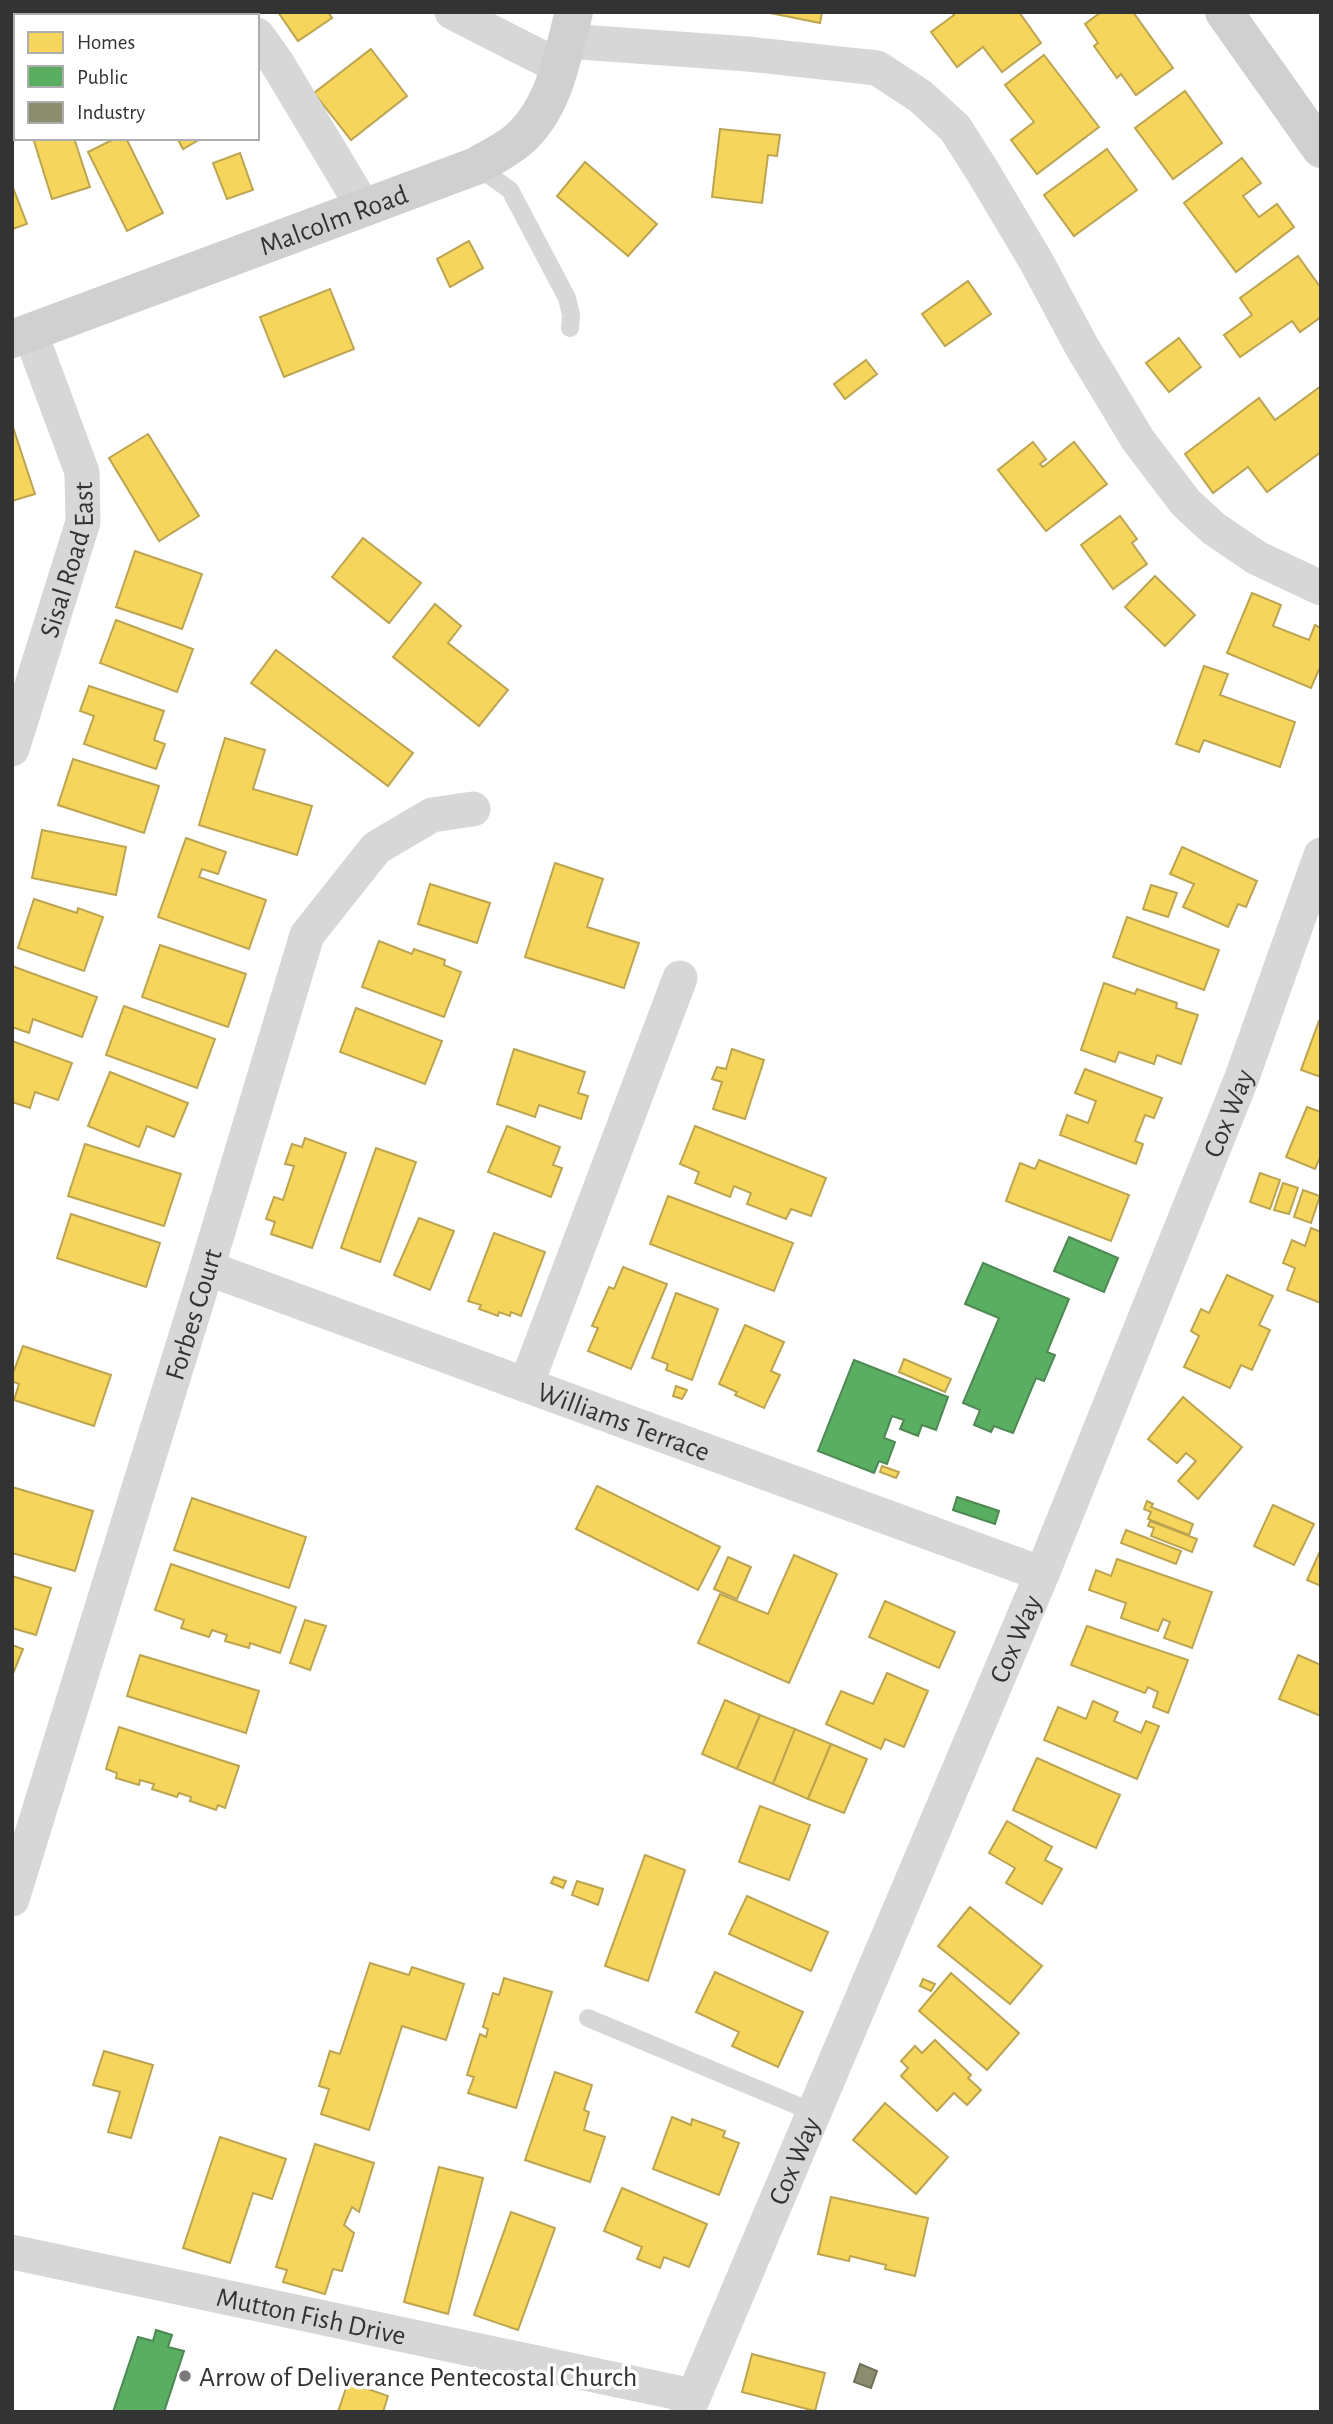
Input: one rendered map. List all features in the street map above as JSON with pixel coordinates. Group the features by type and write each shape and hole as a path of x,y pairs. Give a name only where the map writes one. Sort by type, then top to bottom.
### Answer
{"street":[{"path":"452,12 567,40 762,55 877,68 920,96 955,128 976,160 1138,440 1186,503 1213,528 1257,558 1321,588"},
{"path":"1224,12 1321,149"},
{"path":"259,38 364,208"},
{"name":"Malcolm Road","path":"21,335 476,166 518,140 546,107 567,40"},
{"name":"Sisal Road East","path":"12,749 83,522 82,472 21,335"},
{"name":"Forbes Court","path":"12,1899 307,935 376,848 432,815 473,809"},
{"name":"Cox Way","path":"690,2404 1042,1574 1241,1080 1321,855"},
{"path":"526,1385 680,978"},
{"name":"Williams Terrace","path":"207,1268 1042,1574"},
{"name":"Mutton Fish Drive","path":"12,2252 690,2404"}],"lane":[{"path":"476,166 510,190 567,298 571,315 570,328"},
{"path":"588,2018 815,2113"}],"building: Homes":[{"path":"278,12 328,12 332,18 298,41"},
{"path":"765,12 822,12 820,23"},
{"path":"952,12 1019,12 1041,43 1002,72 983,47 957,67 931,32 954,15"},
{"path":"1101,12 1133,12 1173,68 1136,95 1121,74 1117,78 1094,46 1098,43 1085,24"},
{"path":"371,49 407,96 351,140 314,93"},
{"path":"1044,55 1099,127 1037,174 1011,140 1034,122 1005,85"},
{"path":"1185,91 1222,143 1173,179 1135,128"},
{"path":"720,129 780,135 777,156 768,155 762,203 712,197"},
{"path":"34,140 75,140 90,187 52,199"},
{"path":"112,140 127,140 163,213 127,231 88,152"},
{"path":"178,140 199,140 183,149"},
{"path":"1107,149 1137,190 1074,236 1044,195"},
{"path":"240,153 253,190 227,199 213,163"},
{"path":"1242,158 1261,183 1243,196 1259,217 1277,204 1294,227 1236,272 1184,203"},
{"path":"585,162 657,224 628,256 557,196"},
{"path":"12,185 27,224 12,229"},
{"path":"469,241 483,268 450,287 437,259"},
{"path":"1298,256 1321,288 1321,317 1300,332 1292,321 1240,357 1224,335 1252,315 1240,298"},
{"path":"968,281 991,314 945,346 922,314"},
{"path":"330,289 354,349 284,377 260,317"},
{"path":"1179,338 1201,367 1169,392 1146,363"},
{"path":"866,360 877,374 845,399 834,384"},
{"path":"1321,386 1321,452 1267,492 1248,467 1213,493 1185,454 1259,398 1275,420"},
{"path":"12,424 35,494 12,501"},
{"path":"148,434 199,516 159,541 109,458"},
{"path":"1033,442 1046,459 1040,464 1043,467 1074,442 1107,484 1046,531 998,470"},
{"path":"1120,516 1137,539 1132,543 1147,564 1113,589 1081,545"},
{"path":"363,538 421,583 389,623 332,577"},
{"path":"135,551 202,574 182,629 116,607"},
{"path":"1155,576 1195,615 1165,646 1125,607"},
{"path":"1252,593 1281,605 1273,626 1309,640 1315,625 1321,628 1321,665 1311,688 1227,653"},
{"path":"435,604 461,626 448,643 508,690 479,726 393,657"},
{"path":"116,620 193,649 177,692 100,663"},
{"path":"276,650 413,753 388,786 251,683"},
{"path":"1204,666 1228,674 1220,695 1295,722 1280,767 1204,740 1199,752 1176,744"},
{"path":"89,686 164,711 154,740 165,744 156,769 84,744 94,716 80,711"},
{"path":"225,738 265,750 253,789 312,806 297,855 199,825"},
{"path":"73,759 159,786 144,833 58,805"},
{"path":"42,830 126,847 116,895 32,878"},
{"path":"186,838 226,852 218,874 202,869 199,877 266,900 249,949 158,917"},
{"path":"1182,847 1257,881 1246,907 1238,904 1228,927 1183,907 1194,884 1170,874"},
{"path":"555,863 603,879 587,927 639,943 624,988 525,957"},
{"path":"430,884 490,903 477,943 418,924"},
{"path":"1151,885 1177,893 1168,917 1143,909"},
{"path":"34,899 77,913 78,908 103,917 84,971 18,948"},
{"path":"1127,917 1219,950 1204,990 1113,957"},
{"path":"379,941 412,954 414,949 445,960 444,965 461,972 444,1017 362,987"},
{"path":"160,945 246,974 228,1027 142,997"},
{"path":"12,966 97,997 82,1037 33,1019 29,1033 12,1027"},
{"path":"1104,983 1135,994 1137,989 1177,1003 1176,1008 1198,1015 1181,1064 1157,1055 1154,1064 1119,1052 1115,1062 1081,1050"},
{"path":"124,1006 215,1039 197,1088 106,1055"},
{"path":"356,1008 442,1041 425,1084 340,1052"},
{"path":"1321,1021 1321,1077 1301,1070"},
{"path":"12,1041 72,1063 58,1100 35,1092 30,1108 12,1102"},
{"path":"514,1049 585,1072 578,1093 588,1096 581,1119 539,1105 535,1117 497,1104"},
{"path":"732,1049 764,1060 745,1119 713,1109 722,1082 712,1079 717,1067 726,1069"},
{"path":"1085,1069 1162,1098 1154,1118 1145,1115 1135,1141 1143,1144 1136,1164 1060,1135 1067,1115 1088,1123 1096,1101 1075,1093"},
{"path":"110,1072 188,1103 174,1137 147,1126 139,1147 88,1126"},
{"path":"1307,1107 1321,1112 1321,1155 1315,1169 1286,1157"},
{"path":"507,1126 560,1147 553,1165 562,1168 551,1197 488,1172"},
{"path":"695,1126 826,1178 811,1216 791,1209 786,1219 747,1204 751,1193 734,1186 730,1197 695,1183 699,1172 680,1164"},
{"path":"305,1138 346,1153 312,1248 271,1234 275,1222 266,1219 274,1197 283,1200 294,1166 285,1164 292,1144 302,1147"},
{"path":"85,1144 181,1174 164,1226 68,1196"},
{"path":"376,1148 416,1162 380,1262 341,1248"},
{"path":"1039,1160 1129,1195 1111,1241 1006,1201 1020,1163 1035,1169"},
{"path":"1260,1173 1280,1180 1270,1209 1250,1202"},
{"path":"1283,1183 1298,1188 1289,1214 1274,1210"},
{"path":"1303,1190 1320,1196 1311,1223 1294,1217"},
{"path":"668,1196 793,1243 774,1291 650,1244"},
{"path":"71,1214 160,1243 146,1287 57,1258"},
{"path":"419,1218 454,1231 430,1290 394,1275"},
{"path":"1311,1228 1321,1232 1321,1303 1287,1290 1295,1268 1283,1263 1292,1240 1305,1246"},
{"path":"494,1233 545,1252 521,1316 511,1312 510,1316 499,1312 498,1316 479,1309 481,1305 468,1301"},
{"path":"623,1267 667,1284 631,1369 588,1351 598,1328 592,1326 609,1287 614,1289"},
{"path":"1227,1275 1273,1296 1259,1325 1270,1330 1252,1370 1241,1365 1230,1388 1184,1367 1199,1336 1191,1331 1201,1309 1209,1313"},
{"path":"676,1293 718,1309 692,1380 666,1370 668,1364 652,1358"},
{"path":"745,1325 784,1342 771,1371 780,1375 764,1408 735,1395 737,1392 719,1384"},
{"path":"23,1346 111,1375 94,1426 14,1400 19,1384 12,1381 12,1376"},
{"path":"904,1359 951,1379 945,1392 899,1372"},
{"path":"676,1386 687,1390 682,1399 673,1396"},
{"path":"1183,1397 1242,1447 1198,1499 1178,1481 1196,1461 1186,1453 1177,1463 1148,1439"},
{"path":"882,1466 899,1472 896,1478 880,1472"},
{"path":"597,1486 720,1547 698,1590 576,1529"},
{"path":"12,1487 93,1511 75,1571 12,1553"},
{"path":"192,1498 306,1537 289,1588 174,1550"},
{"path":"1147,1501 1153,1504 1151,1507 1193,1524 1189,1535 1148,1519 1151,1512 1144,1509"},
{"path":"1273,1505 1314,1524 1294,1565 1254,1546"},
{"path":"1150,1521 1197,1539 1192,1552 1151,1536 1154,1528 1148,1526"},
{"path":"1126,1530 1181,1551 1176,1564 1121,1543"},
{"path":"1321,1549 1321,1586 1307,1580"},
{"path":"794,1555 837,1574 789,1683 698,1643 720,1594 768,1614"},
{"path":"728,1557 751,1567 737,1599 714,1589"},
{"path":"1117,1559 1212,1592 1192,1648 1164,1638 1170,1622 1163,1619 1158,1631 1121,1618 1126,1603 1089,1590 1096,1570 1111,1576"},
{"path":"171,1564 296,1607 280,1653 250,1643 249,1648 225,1641 227,1635 212,1630 209,1637 181,1628 184,1620 155,1610"},
{"path":"12,1576 51,1588 36,1635 12,1628"},
{"path":"885,1601 955,1632 939,1668 869,1637"},
{"path":"305,1620 326,1626 310,1670 290,1663"},
{"path":"1087,1626 1188,1660 1168,1713 1153,1707 1158,1692 1148,1687 1145,1693 1071,1665"},
{"path":"12,1645 23,1649 12,1676"},
{"path":"140,1655 259,1691 246,1733 127,1696"},
{"path":"1298,1655 1321,1665 1321,1716 1279,1699"},
{"path":"887,1673 928,1691 904,1747 885,1739 881,1749 826,1724 841,1691 873,1704"},
{"path":"725,1700 760,1715 737,1769 702,1754"},
{"path":"1093,1701 1118,1712 1114,1721 1141,1733 1146,1721 1159,1726 1137,1779 1044,1740 1058,1707 1086,1719"},
{"path":"760,1715 795,1729 773,1784 737,1769"},
{"path":"119,1727 239,1766 225,1808 218,1805 216,1810 190,1801 191,1797 179,1793 177,1797 152,1789 154,1784 140,1780 139,1785 116,1778 117,1773 106,1769"},
{"path":"795,1729 831,1744 808,1799 773,1784"},
{"path":"831,1744 867,1759 844,1813 808,1799"},
{"path":"1037,1758 1120,1795 1096,1848 1013,1810"},
{"path":"760,1806 810,1825 789,1880 739,1862"},
{"path":"1007,1821 1052,1847 1045,1860 1062,1869 1042,1904 1006,1883 1015,1868 989,1853"},
{"path":"645,1855 685,1870 648,1981 605,1966"},
{"path":"554,1877 566,1881 563,1888 551,1883"},
{"path":"577,1881 603,1889 598,1905 572,1895"},
{"path":"747,1896 828,1932 811,1971 729,1934"},
{"path":"970,1907 1042,1966 1010,2004 938,1946"},
{"path":"370,1963 409,1975 412,1967 464,1984 446,2040 402,2026 369,2130 321,2114 329,2089 319,2086 330,2051 340,2054"},
{"path":"715,1972 803,2012 778,2067 732,2046 739,2032 696,2012"},
{"path":"951,1973 1019,2033 987,2070 919,2011"},
{"path":"504,1978 552,1992 516,2108 468,2093 474,2077 467,2075 480,2034 486,2037 488,2029 483,2027 493,1993 499,1995"},
{"path":"923,1979 935,1984 931,1991 920,1986"},
{"path":"935,2040 971,2075 968,2078 981,2090 967,2105 954,2093 937,2111 901,2076 908,2068 901,2061 915,2046 922,2053"},
{"path":"104,2051 153,2065 131,2138 108,2132 120,2092 93,2085"},
{"path":"555,2072 592,2085 584,2110 589,2112 584,2130 605,2137 590,2182 525,2160"},
{"path":"885,2103 948,2157 916,2194 853,2140"},
{"path":"672,2117 691,2125 692,2119 725,2131 723,2137 739,2143 719,2195 653,2169"},
{"path":"220,2137 286,2159 272,2199 253,2193 230,2263 183,2248"},
{"path":"315,2144 374,2163 359,2212 352,2207 344,2225 354,2233 342,2271 333,2269 325,2294 283,2282 287,2270 276,2267"},
{"path":"439,2167 483,2178 448,2314 404,2302"},
{"path":"622,2188 707,2224 689,2267 664,2257 660,2268 637,2259 642,2247 604,2231"},
{"path":"831,2197 928,2218 915,2276 885,2269 886,2265 850,2256 849,2261 818,2254"},
{"path":"511,2212 555,2228 518,2330 474,2315"},
{"path":"752,2354 825,2373 815,2411 742,2392"},
{"path":"348,2382 388,2396 383,2412 338,2412"}],"building: Public":[{"path":"1069,1237 1118,1258 1104,1292 1054,1271"},
{"path":"983,1263 1069,1299 1047,1352 1055,1355 1044,1381 1036,1378 1013,1433 994,1426 991,1432 974,1425 980,1410 963,1403 999,1318 965,1304"},
{"path":"854,1360 948,1397 936,1430 922,1425 918,1436 900,1429 904,1420 892,1416 884,1438 895,1442 887,1464 879,1461 874,1473 818,1451"},
{"path":"957,1497 999,1511 995,1524 953,1510"},
{"path":"156,2330 172,2335 168,2347 184,2351 164,2412 113,2412 138,2337 153,2341"}],"building: Industry":[{"path":"860,2364 877,2371 871,2388 854,2382"}],"place":[{"name":"Arrow of Deliverance Pentecostal Church","path":"185,2376"}]}
